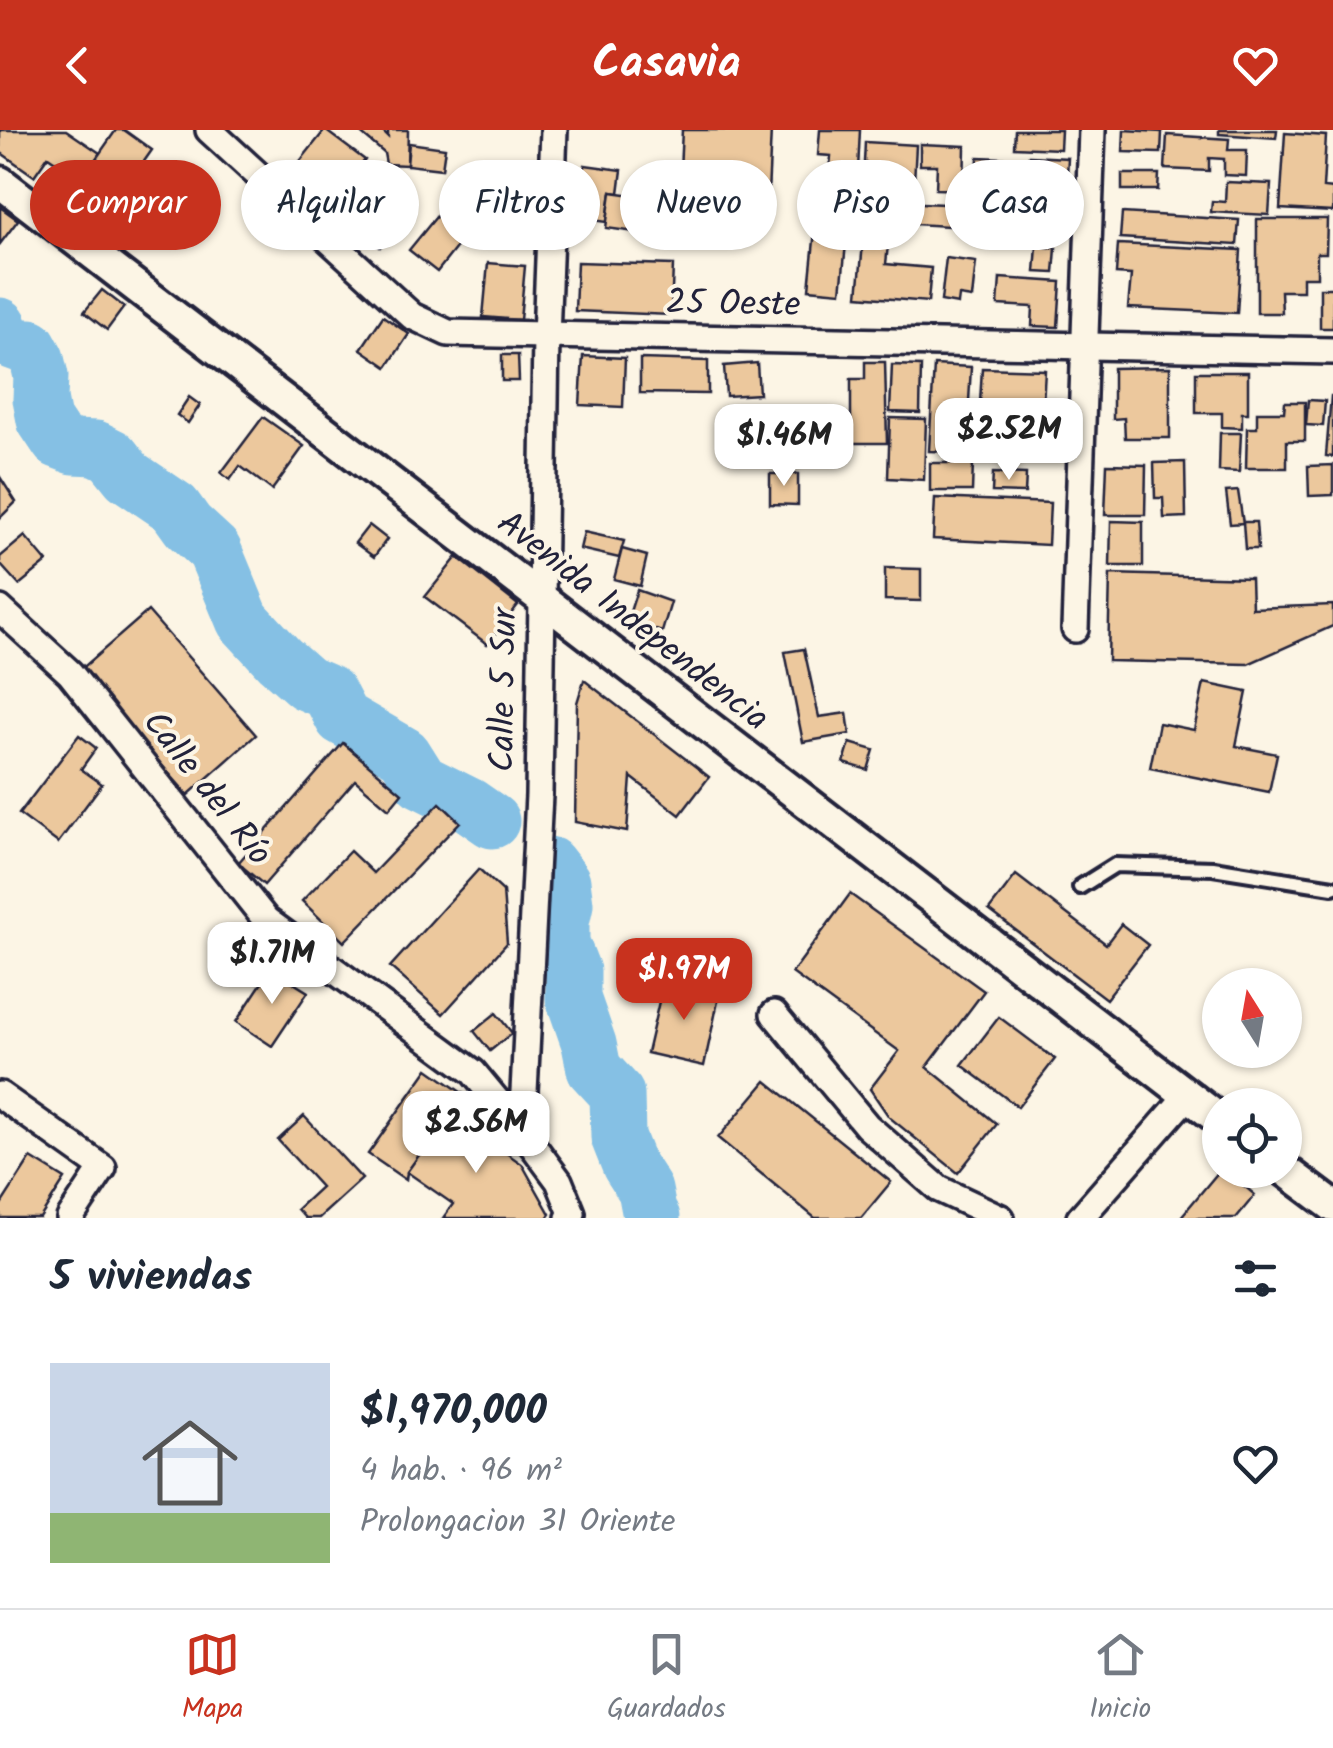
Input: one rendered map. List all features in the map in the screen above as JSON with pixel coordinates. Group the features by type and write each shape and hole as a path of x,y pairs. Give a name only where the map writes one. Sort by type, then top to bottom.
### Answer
{"street":[{"name":"25 Oeste","path":"209,130 412,316 448,333 1333,351"},
{"name":"Calle 5 Sur","path":"522,1131 539,795 546,337 554,130"},
{"path":"1075,629 1092,130"},
{"name":"Avenida Independencia","path":"0,182 1202,1107"},
{"name":"Calle del Río","path":"0,609 70,673 266,920 473,1072 559,1181 570,1215"},
{"path":"774,1014 867,1126 939,1190 1001,1218"},
{"path":"0,1095 103,1168 70,1218"},
{"path":"1080,1218 1187,1096"},
{"path":"1302,1183 1333,1206"}],"lane":[{"path":"1080,887 1115,865 1213,868 1333,887"}],"building":[{"path":"0,130 66,130 100,153 95,160 54,160 48,156 45,160 30,160 30,173 0,152"},
{"path":"116,130 124,130 152,150 145,160 95,160"},
{"path":"325,130 365,160 301,160"},
{"path":"357,130 381,130 388,137 388,130 408,130 407,160 385,160 384,153"},
{"path":"682,130 771,130 770,160 681,160"},
{"path":"820,130 860,130 858,160 831,160 831,156 818,155"},
{"path":"1015,130 1061,130 1060,149 1014,147"},
{"path":"1124,130 1162,132 1161,153 1123,152"},
{"path":"1219,130 1277,130 1276,138 1219,134"},
{"path":"1285,133 1326,136 1323,188 1333,189 1333,212 1280,209"},
{"path":"1167,135 1229,139 1228,150 1247,150 1246,176 1224,175 1224,159 1209,158 1209,171 1165,169"},
{"path":"865,142 916,145 915,160 864,160"},
{"path":"409,143 445,148 439,169 419,166 419,160 407,160"},
{"path":"920,144 965,146 965,160 945,160 945,189 936,189 937,165 925,165 925,160 920,160"},
{"path":"1029,156 1068,158 1068,160 1029,160"},
{"path":"978,157 1024,159 1024,160 978,160"},
{"path":"600,167 620,170 619,193 611,192 607,222 600,221"},
{"path":"1122,174 1159,174 1158,190 1122,190"},
{"path":"1226,182 1271,184 1269,215 1211,212 1212,201 1225,202"},
{"path":"611,192 620,193 620,230 606,228"},
{"path":"925,203 945,204 945,226 925,225"},
{"path":"0,207 18,220 0,244"},
{"path":"439,213 439,250 454,250 437,272 409,250 419,250 419,238"},
{"path":"1122,213 1239,220 1237,245 1120,238"},
{"path":"1257,219 1327,219 1326,253 1317,253 1317,277 1303,277 1303,291 1281,291 1282,313 1257,313"},
{"path":"1118,244 1241,250 1237,313 1128,308 1131,275 1116,274"},
{"path":"813,250 845,250 841,292 809,289"},
{"path":"862,250 887,250 886,264 931,268 928,302 858,296"},
{"path":"1037,250 1056,250 1054,273 1035,272"},
{"path":"946,258 976,262 972,298 959,296 958,304 941,301"},
{"path":"577,262 673,265 671,315 575,311"},
{"path":"488,263 525,266 520,320 483,317"},
{"path":"1000,278 1061,282 1058,327 1032,326 1033,307 998,305"},
{"path":"1320,288 1333,288 1333,328 1320,328"},
{"path":"102,290 124,307 107,330 84,312"},
{"path":"383,316 409,334 387,367 361,349"},
{"path":"502,355 518,355 519,381 502,381"},
{"path":"583,356 625,358 623,407 580,405"},
{"path":"640,359 708,361 708,394 640,393"},
{"path":"865,362 885,362 887,443 851,443 851,379 865,379"},
{"path":"757,363 759,394 726,396 724,366"},
{"path":"892,365 921,366 920,413 890,412"},
{"path":"934,365 971,367 966,452 929,451"},
{"path":"1170,367 1170,438 1125,438 1124,418 1113,419 1113,368"},
{"path":"982,368 1045,370 1043,404 980,403"},
{"path":"1196,372 1248,372 1248,413 1242,413 1242,428 1222,427 1222,413 1196,413"},
{"path":"1333,396 1333,457 1326,456"},
{"path":"189,397 200,405 188,423 177,415"},
{"path":"1308,400 1325,401 1323,426 1306,425"},
{"path":"1285,402 1305,402 1305,441 1287,441 1287,468 1246,468 1247,428 1257,428 1257,412 1284,412"},
{"path":"1010,411 1038,413 1035,457 1008,455"},
{"path":"263,417 304,446 272,490 240,466 230,480 221,473"},
{"path":"890,418 926,419 924,480 888,478"},
{"path":"1220,433 1241,433 1239,472 1219,471"},
{"path":"990,441 1007,441 1006,460 989,460"},
{"path":"1185,462 1186,517 1164,518 1163,498 1155,498 1154,463"},
{"path":"930,463 973,463 972,491 930,491"},
{"path":"1107,464 1146,465 1145,515 1105,515"},
{"path":"1333,465 1333,495 1309,496 1308,466"},
{"path":"993,473 1026,474 1025,493 992,492"},
{"path":"770,474 798,474 798,505 770,504"},
{"path":"0,477 16,502 0,518"},
{"path":"1238,491 1243,523 1230,524 1226,492"},
{"path":"935,498 1050,503 1048,545 933,539"},
{"path":"1111,521 1143,522 1143,566 1110,566"},
{"path":"1243,522 1256,522 1258,549 1245,549"},
{"path":"369,525 387,539 374,557 355,543"},
{"path":"584,532 624,541 619,558 580,549"},
{"path":"25,536 47,562 19,585 0,564 0,557"},
{"path":"622,549 647,556 640,586 614,579"},
{"path":"457,557 518,605 487,644 425,597"},
{"path":"885,568 921,569 921,601 885,600"},
{"path":"1110,574 1251,578 1252,608 1333,605 1333,626 1248,664 1108,661"},
{"path":"637,590 671,602 662,632 627,621"},
{"path":"148,611 256,735 188,795 79,671"},
{"path":"804,649 819,717 847,713 850,734 803,742 785,652"},
{"path":"584,680 709,777 680,815 631,777 627,832 575,822 577,703"},
{"path":"1204,683 1247,692 1236,746 1277,754 1269,792 1150,768 1159,723 1194,730"},
{"path":"79,735 96,748 81,769 102,784 58,843 19,814"},
{"path":"343,743 402,793 389,809 355,780 264,885 238,863"},
{"path":"850,743 874,750 868,770 844,763"},
{"path":"440,803 460,822 344,942 302,901 350,851 373,873"},
{"path":"479,869 503,891 507,943 443,1014 390,967"},
{"path":"1016,875 1106,944 1121,924 1148,945 1106,999 989,910"},
{"path":"850,894 984,991 927,1067 997,1124 958,1173 889,1117 870,1089 899,1051 792,973"},
{"path":"271,969 308,992 272,1046 236,1022"},
{"path":"664,980 720,992 704,1066 647,1053"},
{"path":"496,1013 512,1033 490,1051 474,1031"},
{"path":"999,1017 1055,1059 1018,1107 962,1065"},
{"path":"428,1069 465,1095 407,1172 406,1180 368,1154"},
{"path":"766,1081 891,1182 861,1218 815,1218 718,1138"},
{"path":"449,1113 522,1164 550,1214 547,1218 443,1218 453,1204 407,1172"},
{"path":"304,1116 362,1179 319,1218 305,1218 297,1209 321,1187 278,1140"},
{"path":"31,1158 65,1179 40,1218 0,1218 0,1206"},
{"path":"1205,1188 1247,1188 1255,1195 1236,1218 1180,1218"}],"waterway":[{"path":"0,325 11,341 30,346 37,359 44,420 58,441 74,447 96,448 112,456 128,476 175,508 214,550 243,620 279,659 306,683 329,693 342,718 404,754 421,781 492,821"},
{"path":"549,864 563,882 566,904 562,943 573,971 573,998 594,1069 617,1094 618,1137 645,1190 653,1218"}]}
